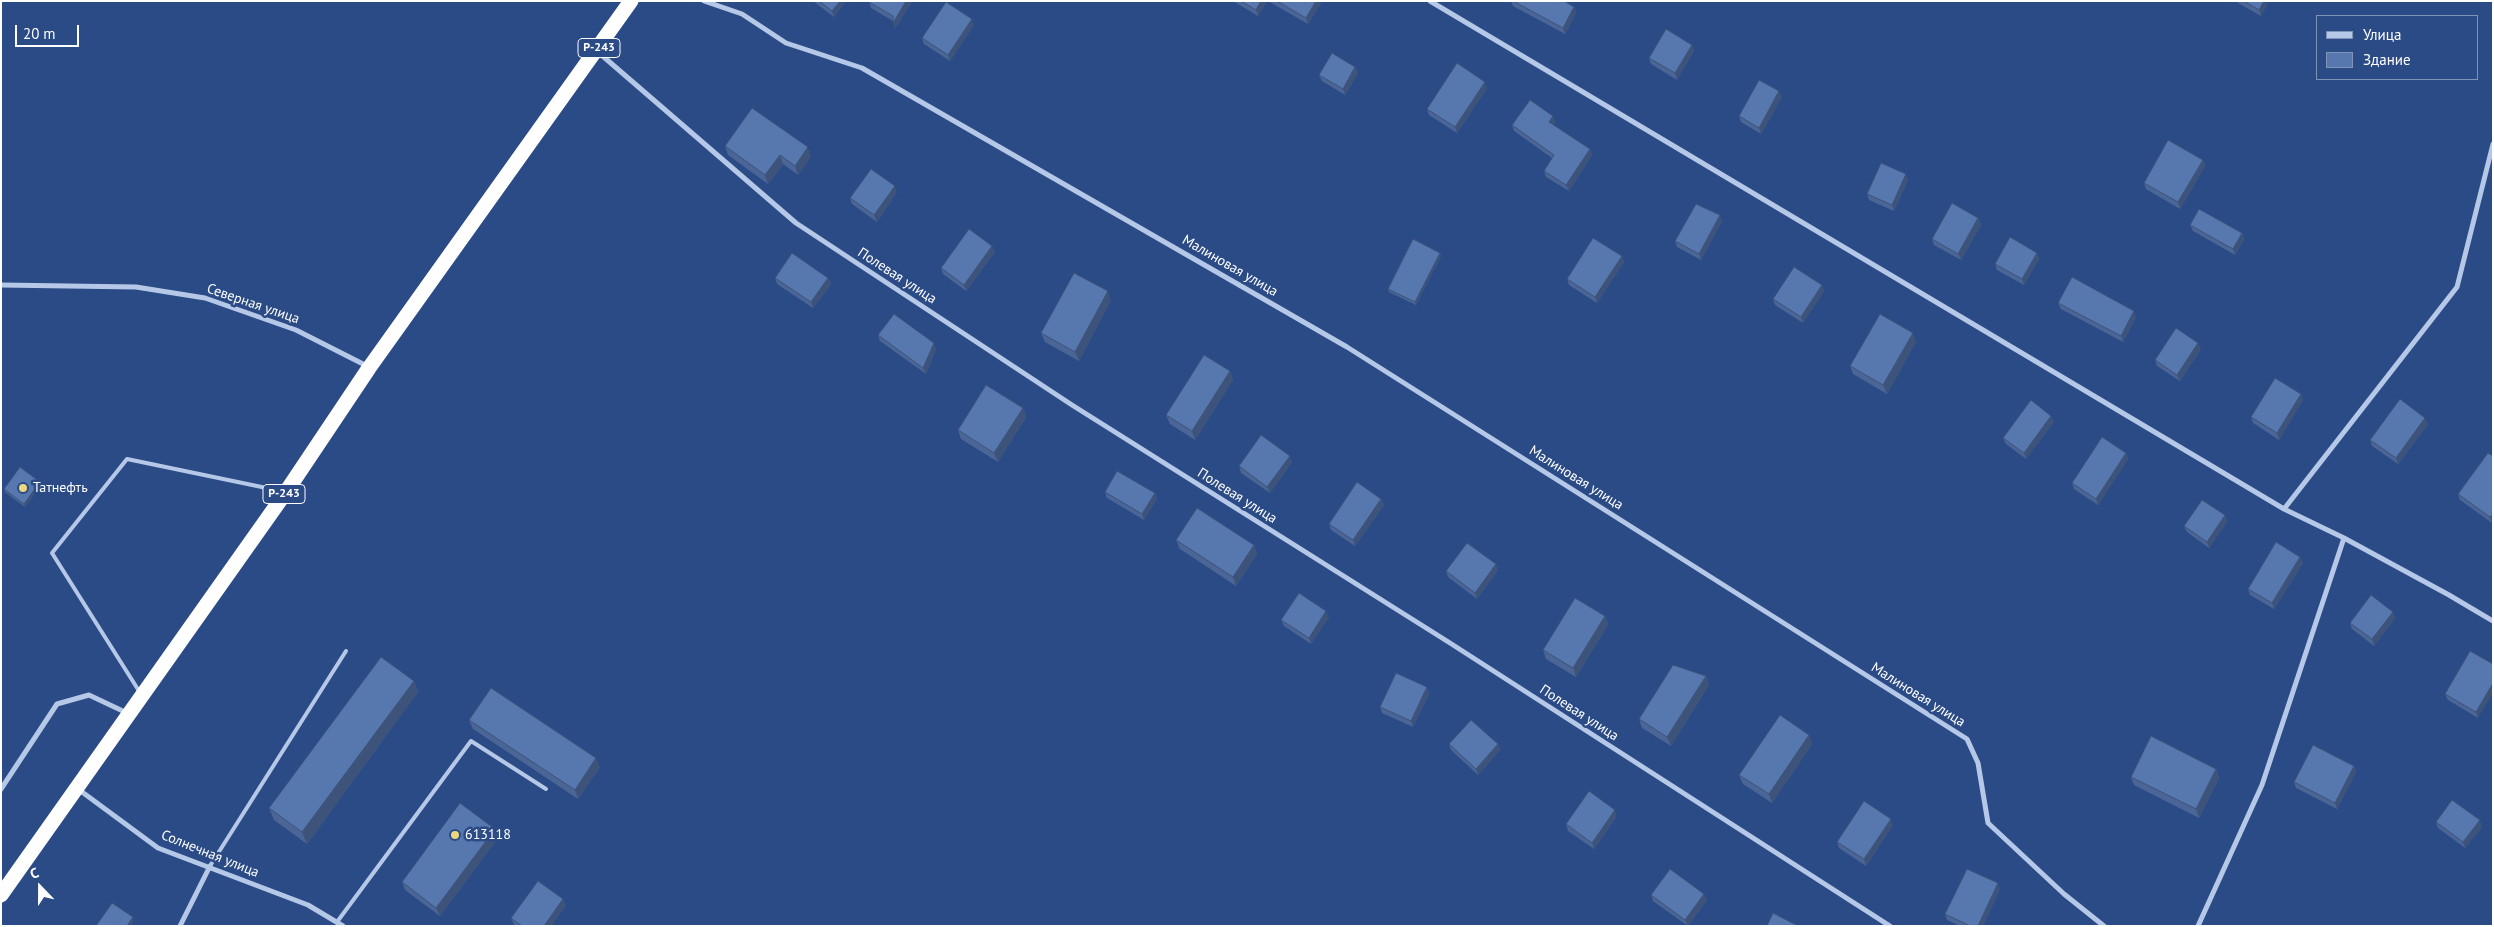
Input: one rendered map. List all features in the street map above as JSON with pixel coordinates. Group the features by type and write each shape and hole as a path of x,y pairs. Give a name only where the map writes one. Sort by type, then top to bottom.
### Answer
{"highway":[{"name":"Р-243","path":"1,895 286,492 369,368 631,1"}],"street":[{"name":"Малиновая улица","path":"704,1 742,14 786,43 862,68 959,122 1347,347 1967,739 1978,763 1988,823 2064,894 2104,926"},
{"path":"1430,1 2284,509 2344,538 2493,621"},
{"name":"Полевая улица","path":"596,51 796,223 1072,405 1458,648 1890,926"},
{"path":"2284,509 2457,287 2493,144"},
{"name":"Северная улица","path":"1,285 136,287 205,298 296,330 369,368"},
{"path":"2198,926 2262,785 2344,538"},
{"path":"1,789 57,704 89,695 129,714"},
{"name":"Солнечная улица","path":"77,789 158,848 210,866 308,905 343,926"},
{"path":"180,926 210,866"}],"lane":[{"path":"142,695 52,553 127,459 286,492"},
{"path":"210,866 346,651"},
{"path":"338,922 471,741 546,789"}],"building":[{"path":"819,1 840,1 832,11"},
{"path":"869,1 906,1 893,23 893,16"},
{"path":"1241,1 1261,1 1256,10"},
{"path":"1277,1 1316,1 1306,18"},
{"path":"1513,1 1564,1 1574,7 1563,28"},
{"path":"2244,1 2264,1 2259,10"},
{"path":"946,2 972,19 948,55 922,38"},
{"path":"1666,29 1692,45 1675,73 1649,58"},
{"path":"1332,53 1355,67 1343,89 1319,75"},
{"path":"1457,63 1485,82 1455,127 1427,109"},
{"path":"1759,80 1779,91 1759,128 1739,116"},
{"path":"1530,100 1553,116 1549,122 1590,149 1566,185 1544,171 1554,155 1512,125"},
{"path":"752,108 808,147 795,166 780,155 765,175 725,146"},
{"path":"2168,140 2203,160 2178,202 2144,183"},
{"path":"1881,163 1906,174 1892,205 1867,194"},
{"path":"871,169 895,186 874,215 850,198"},
{"path":"1952,203 1978,218 1958,254 1932,239"},
{"path":"1696,204 1720,215 1699,254 1675,241"},
{"path":"2199,209 2242,233 2233,249 2190,225"},
{"path":"969,229 992,246 964,285 941,268"},
{"path":"2010,237 2037,253 2022,279 1995,264"},
{"path":"1593,238 1622,256 1595,297 1567,279"},
{"path":"1413,239 1440,253 1415,302 1388,289"},
{"path":"792,253 828,278 811,302 775,278"},
{"path":"1794,267 1822,285 1801,317 1773,299"},
{"path":"1074,273 1108,291 1075,352 1041,333"},
{"path":"2072,277 2134,311 2121,336 2058,303"},
{"path":"894,314 934,343 923,368 878,335"},
{"path":"1880,314 1913,333 1883,385 1850,366"},
{"path":"2176,328 2198,343 2177,375 2155,360"},
{"path":"1204,355 1230,371 1192,431 1166,415"},
{"path":"2275,378 2301,394 2277,433 2251,417"},
{"path":"986,385 1023,408 994,453 958,430"},
{"path":"2400,399 2425,418 2396,458 2370,440"},
{"path":"2031,400 2051,416 2024,453 2003,438"},
{"path":"1261,435 1290,456 1267,487 1239,466"},
{"path":"2102,437 2126,453 2096,499 2072,483"},
{"path":"2488,453 2493,456 2493,514 2490,517 2458,494"},
{"name":"Татнефть","path":"20,467 40,482 24,504 4,489"},
{"path":"1117,471 1155,493 1142,514 1105,492"},
{"path":"1357,482 1381,499 1353,540 1329,524"},
{"path":"2202,500 2225,515 2207,542 2184,526"},
{"path":"1197,508 1254,545 1233,577 1176,540"},
{"path":"2276,542 2300,557 2272,603 2248,589"},
{"path":"1467,543 1496,564 1475,593 1446,571"},
{"path":"1299,593 1326,611 1309,638 1281,620"},
{"path":"2371,595 2393,612 2372,639 2350,623"},
{"path":"1575,598 1605,616 1573,668 1543,650"},
{"path":"2470,651 2493,664 2493,683 2476,712 2445,694"},
{"path":"381,657 414,681 302,832 269,808"},
{"path":"1673,665 1706,676 1667,737 1639,719"},
{"path":"1396,673 1427,687 1411,721 1380,707"},
{"path":"491,688 596,758 575,790 469,720"},
{"path":"1780,715 1809,735 1769,794 1739,775"},
{"path":"1471,720 1498,744 1476,769 1449,744"},
{"path":"2151,736 2216,769 2196,809 2131,777"},
{"path":"2313,745 2354,766 2335,803 2294,782"},
{"path":"1589,791 1615,810 1592,843 1566,824"},
{"path":"2452,800 2480,820 2463,842 2436,822"},
{"path":"1864,801 1891,819 1864,859 1837,842"},
{"path":"460,803 495,829 436,908 402,882"},
{"path":"1670,869 1704,894 1685,920 1651,895"},
{"path":"1967,869 1998,883 1978,926 1970,926 1945,914"},
{"path":"538,881 563,899 544,926 522,926 511,918"},
{"path":"112,903 133,917 127,926 96,926"},
{"path":"1773,913 1798,926 1767,926"}],"place":[{"name":"Татнефть","path":"23,488"},
{"name":"613118","path":"455,835"}]}
